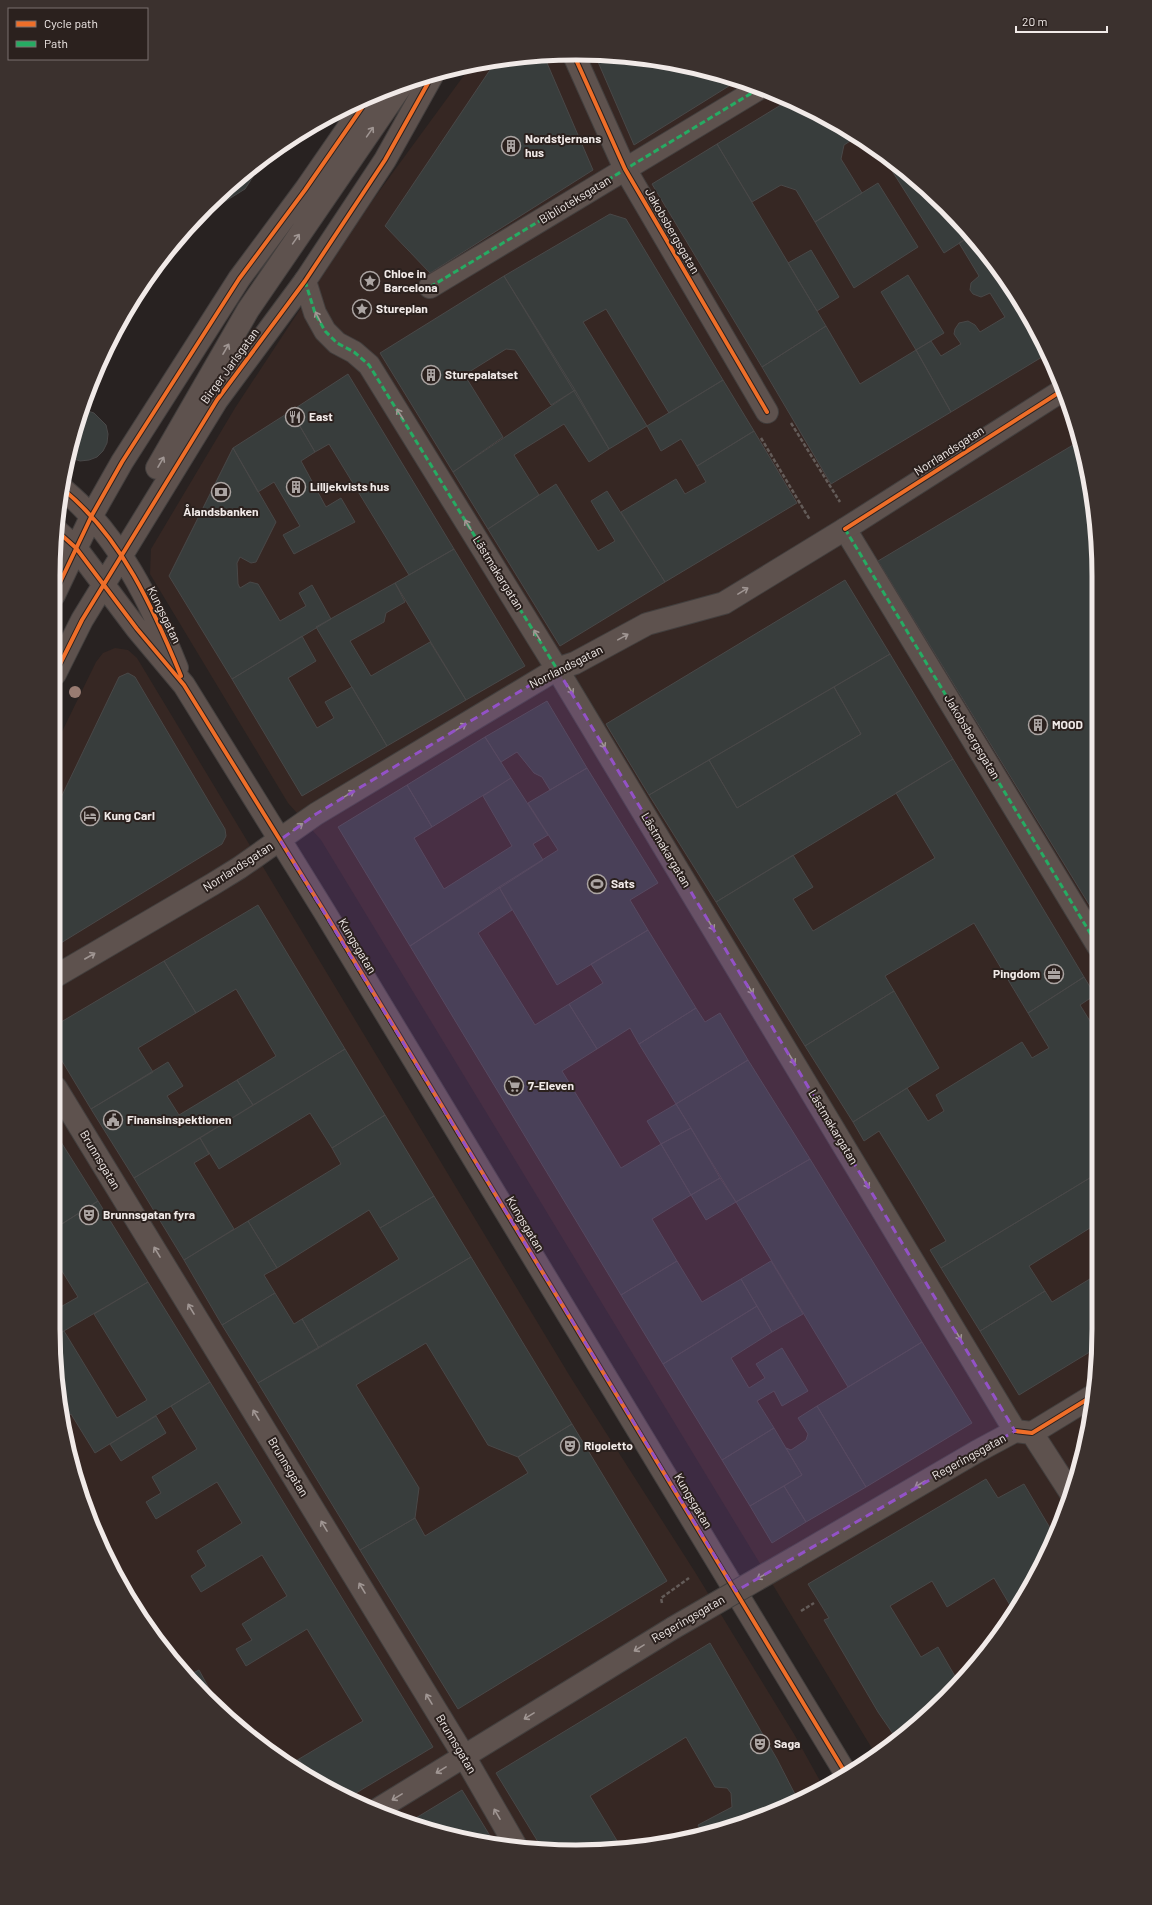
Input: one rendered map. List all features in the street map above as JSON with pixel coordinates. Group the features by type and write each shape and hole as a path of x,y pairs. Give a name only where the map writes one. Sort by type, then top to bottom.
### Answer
{"street":[{"name":"Jakobsbergsgatan","path":"576,60 625,169 767,412"},
{"name":"Birger Jarlsgatan","path":"118,549 217,400 305,281 385,160 429,82"},
{"name":"Birger Jarlsgatan","path":"60,664 82,620 103,584 118,549 248,310 397,92"},
{"name":"Biblioteksgatan","path":"430,287 754,92"},
{"path":"60,582 92,515 112,478 239,279 305,190 363,106"},
{"name":"Lästmakargatan","path":"305,281 315,313 325,331 337,343 354,352 369,365 557,668 1024,1432 1067,1488"},
{"name":"Norrlandsgatan","path":"60,974 213,884 280,840 316,814 557,668 575,663 647,624 724,603 849,526 1058,393"},
{"name":"Kungsgatan","path":"67,493 92,515 118,549 163,632 184,685"},
{"name":"Jakobsbergsgatan","path":"849,526 1092,936"},
{"name":"Kungsgatan","path":"62,535 76,548 137,629 184,685 324,911 844,1770"},
{"name":"Brunnsgatan","path":"60,1095 464,1756 513,1841"},
{"name":"Regeringsgatan","path":"382,1807 673,1628 976,1452 1024,1432 1088,1399"}],"path":[{"path":"823,542 754,426 767,412 782,408 849,526"},
{"path":"661,1598 689,1578"},
{"path":"801,1611 814,1603"}],"highlighted area":[{"path":"557,669 1015,1431 736,1591 280,840 316,814"}],"shaded area":[{"path":"542,61 610,61 643,64 677,70 742,87 804,113 863,147 916,188 941,211 964,236 1005,289 1039,348 1065,410 1082,475 1088,509 1092,576 1092,1329 1088,1396 1082,1430 1065,1495 1039,1557 1023,1587 1005,1616 964,1669 941,1694 916,1717 873,1750 321,840 288,803 150,574 151,549 235,408 364,212 466,72 509,64"},
{"path":"115,648 128,650 137,658 571,1378 695,1572 794,1734 821,1783 773,1806 742,1818 677,1835 643,1841 610,1844 542,1844 509,1841 442,1827 410,1818 379,1806 318,1776 289,1758 236,1717 211,1694 188,1669 147,1616 113,1557 87,1495 70,1430 64,1396 61,1363 60,736 96,662 103,653"}],"building":[{"name":"Nordstjernans hus","path":"546,61 593,170 430,273 385,226 492,67"},
{"path":"597,61 643,64 677,70 732,84 634,145"},
{"path":"783,104 804,113 852,140 844,145 841,159 862,193 815,222 796,190 781,185 752,202 717,144"},
{"path":"717,144 826,326 762,367 652,184"},
{"path":"889,166 941,211 966,239 944,253"},
{"path":"257,171 245,189 214,208"},
{"path":"878,183 918,247 854,288 815,222"},
{"path":"610,214 626,219 723,380 669,413 606,309 583,322 647,426 609,449 504,276"},
{"path":"966,239 1005,289 1023,318 1043,357 951,412 916,350 931,341 941,356 961,344 954,334 959,323 968,321 975,325 980,332 1005,317 990,293 981,297 973,294 970,290 971,283 979,276 959,243"},
{"path":"811,250 839,297 817,311 788,263"},
{"path":"908,275 944,333 916,350 881,292"},
{"name":"Sturepalatset","path":"504,276 575,390 551,405 515,350 506,349 469,372 467,379 503,437 453,472 380,353"},
{"path":"826,326 860,384 916,350 951,412 831,484 762,367"},
{"path":"348,374 454,549 409,575 329,444 315,452 291,411"},
{"path":"723,380 754,431 697,466 681,439 661,451 647,426"},
{"path":"575,390 609,449 589,462 564,424 514,455 539,495 488,529 453,472"},
{"path":"87,411 94,413 106,425 108,434 107,443 103,451 97,457 80,461 74,459"},
{"name":"Lilljekvists hus","path":"291,411 315,452 301,461 326,507 341,498 355,522 294,554 283,535 300,526 274,482 258,492 233,448"},
{"path":"754,431 797,503 665,582 621,512 676,479 685,494 706,482 697,466"},
{"name":"MOOD","path":"1075,444 1088,509 1091,542 1092,909 878,561"},
{"path":"233,448 276,522 256,562 251,563 240,557 237,563 238,584 240,588 250,582 258,584 280,621 306,606 299,593 312,585 331,619 232,679 169,576"},
{"path":"556,484 598,551 615,541 591,501 607,491 665,582 560,646 488,529"},
{"path":"454,549 525,666 466,700 395,583"},
{"path":"845,580 890,654 649,795 606,724"},
{"path":"395,583 405,602 386,613 384,622 350,641 371,676 430,642 466,700 387,746 316,627"},
{"path":"302,636 316,661 288,678 317,728 334,718 325,702 352,687 387,746 302,796 232,679"},
{"path":"890,654 953,759 716,902 649,795 709,760 737,808 861,734 834,687"},
{"path":"128,673 135,677 225,829 226,836 222,844 60,944 60,800 119,677"},
{"path":"834,687 861,734 737,808 709,760"},
{"path":"547,701 587,768 550,790 542,777 534,773 517,752 501,762 485,737"},
{"path":"485,737 511,778 432,827 407,785"},
{"path":"953,759 1084,977 1028,1013 974,923 885,976 894,991 805,1046 716,902 793,855 813,887 793,899 813,931 935,858 896,793"},
{"path":"587,768 658,883 630,900 648,930 557,985 499,887 558,850 528,803"},
{"path":"511,778 548,835 533,844 543,860 410,946 338,827 407,785 432,827 414,838 444,889 512,846 483,796"},
{"path":"499,887 512,910 478,933 535,1025 569,1004 597,1049 562,1071 621,1168 661,1144 691,1195 652,1219 677,1261 621,1295 410,946"},
{"path":"258,905 345,1049 253,1105 237,1080 276,1056 236,989 196,1013 164,961"},
{"path":"648,930 696,1008 639,1044 630,1028 597,1049 569,1004 603,983 591,964"},
{"path":"164,961 196,1013 138,1048 153,1072 91,1109 60,1058 60,1023"},
{"path":"1084,977 1092,990 1092,997 1080,1005 1092,1024 1092,1177 941,1268 930,1250 946,1241 910,1181 879,1131 864,1141 853,1122 907,1088 928,1121 944,1111 936,1095 1022,1042 1032,1058 1049,1048 1028,1013"},
{"path":"894,991 939,1068 853,1122 805,1046"},
{"path":"696,1008 705,1022 720,1013 748,1060 676,1104 639,1044"},
{"path":"345,1049 385,1115 332,1148 310,1113 219,1169 200,1138"},
{"path":"748,1060 810,1159 736,1202 676,1104"},
{"path":"168,1062 183,1086 167,1096 179,1115 237,1080 253,1105 134,1178 91,1109"},
{"path":"676,1104 691,1128 661,1144 647,1121"},
{"path":"385,1115 434,1196 380,1228 369,1210 277,1268 248,1221 341,1164 332,1148"},
{"path":"691,1128 720,1178 691,1195 661,1144"},
{"path":"200,1138 209,1154 194,1163 234,1229 184,1260 134,1178"},
{"path":"60,1140 98,1201 60,1225"},
{"path":"810,1159 922,1342 848,1387 736,1202"},
{"path":"1092,1177 1092,1227 1029,1266 1045,1291 980,1331 941,1268"},
{"path":"720,1178 736,1202 706,1220 691,1195"},
{"path":"434,1196 471,1257 319,1348 302,1319 399,1259 380,1228"},
{"path":"98,1201 148,1282 60,1333 60,1307 78,1297 60,1268 60,1225"},
{"path":"248,1221 277,1268 264,1275 275,1293 222,1325 184,1260"},
{"path":"471,1257 572,1424 518,1457 488,1445 426,1343 356,1385 419,1488 415,1518 360,1550 258,1383"},
{"path":"677,1261 702,1302 741,1279 757,1306 663,1364 621,1295"},
{"path":"771,1261 803,1314 772,1332 741,1279"},
{"path":"1092,1278 1091,1351 1019,1395 980,1331 1045,1291 1052,1302"},
{"path":"148,1282 210,1382 95,1453 71,1414 68,1417 61,1363 60,1333 64,1331 117,1418 147,1400 94,1314"},
{"path":"275,1293 294,1324 302,1319 319,1348 258,1383 222,1325"},
{"path":"757,1306 772,1332 731,1358 749,1388 765,1378 756,1364 782,1348 808,1391 782,1406 774,1391 757,1401 774,1428 722,1460 663,1364"},
{"path":"922,1342 972,1423 866,1487 817,1406"},
{"path":"210,1382 433,1747 354,1794 305,1768 299,1759 363,1721 307,1629 246,1666 236,1649 252,1640 242,1624 287,1596 262,1555 201,1592 191,1576 206,1566 197,1551 242,1523 217,1482 156,1519 146,1502 161,1493 152,1477 197,1449 171,1406"},
{"path":"817,1406 866,1487 806,1522 784,1486 802,1475 786,1448 791,1450 806,1440 808,1434 798,1418"},
{"path":"156,1416 166,1433 121,1461 110,1444"},
{"path":"572,1424 667,1581 458,1709 360,1550 415,1518 425,1536 528,1473 518,1457"},
{"path":"774,1428 802,1475 750,1506 722,1460"},
{"path":"986,1479 998,1498 1024,1484 1051,1530 1039,1557 1011,1607 994,1578 947,1607 932,1581 890,1606 921,1657 938,1647 956,1678 941,1694 894,1735 878,1712 824,1620 829,1618 808,1584"},
{"path":"784,1486 806,1522 772,1543 750,1506"},
{"path":"710,1643 777,1759 796,1796 742,1818 700,1829 698,1825 732,1807 731,1793 727,1788 715,1787 686,1737 590,1796 619,1843 576,1845 542,1844 539,1844 496,1773"},
{"path":"199,1670 211,1692 210,1693 192,1673"},
{"path":"299,1759 305,1768 295,1761"},
{"path":"462,1790 491,1838 442,1827 414,1819"}],"marked path":[{"path":"430,287 754,92"},
{"path":"305,281 315,313 325,331 337,343 354,352 369,365 557,669"},
{"path":"845,529 1092,936"}],"cycle path":[{"path":"576,60 625,169 767,412"},
{"path":"60,664 82,620 217,400 305,281 385,160 429,82"},
{"path":"60,582 92,515 122,462 239,279 305,190 363,106"},
{"path":"845,529 1058,393"},
{"path":"67,493 85,509 103,530 134,576 159,625 181,676"},
{"path":"62,535 76,548 137,629 184,685 324,911 844,1770"},
{"path":"1015,1431 1032,1433 1087,1399"}],"place":[{"name":"Nordstjernans hus","path":"511,146"},
{"name":"Chloe in Barcelona","path":"370,281"},
{"name":"Stureplan","path":"362,309"},
{"name":"Sturepalatset","path":"431,375"},
{"name":"East","path":"295,417"},
{"name":"Lilljekvists hus","path":"296,487"},
{"name":"Ålandsbanken","path":"221,492"},
{"name":"MOOD","path":"1038,725"},
{"name":"Kung Carl","path":"90,816"},
{"name":"Sats","path":"597,884"},
{"name":"Pingdom","path":"1054,974"},
{"name":"7-Eleven","path":"514,1086"},
{"name":"Finansinspektionen","path":"113,1120"},
{"name":"Brunnsgatan fyra","path":"89,1215"},
{"name":"Rigoletto","path":"570,1446"},
{"name":"Saga","path":"760,1744"}]}
